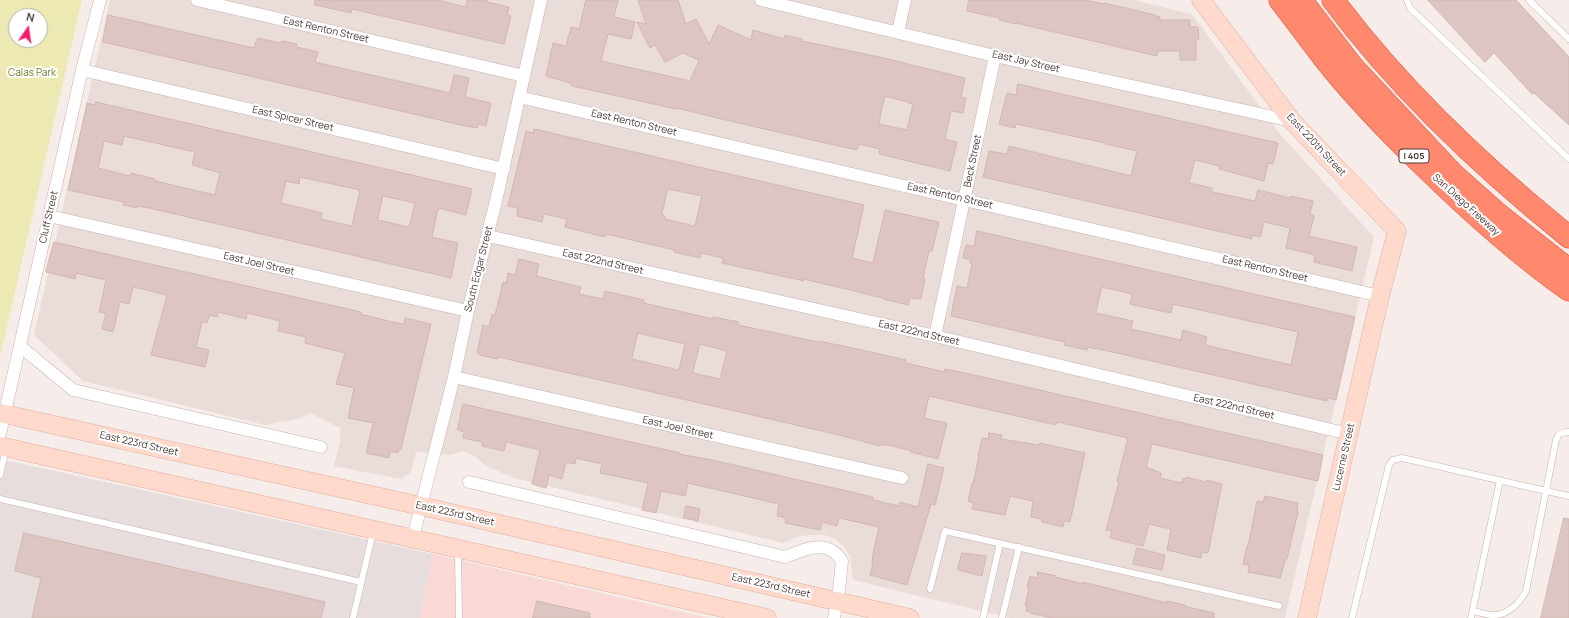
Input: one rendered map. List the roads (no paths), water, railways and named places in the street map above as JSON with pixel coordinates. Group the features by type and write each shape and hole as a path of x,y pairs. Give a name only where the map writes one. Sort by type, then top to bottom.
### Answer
{"highway":[{"name":"San Diego Freeway","path":"1280,0 1324,59 1366,107 1408,151 1460,202 1506,241 1569,290"},
{"path":"1301,0 1352,66 1453,174 1498,214 1569,270"},
{"path":"1312,0 1361,62 1466,171 1522,220 1569,258"},
{"path":"1333,0 1350,24 1394,75 1437,120 1487,168 1569,237"}],"main road":[{"name":"East 220th Street","path":"1201,0 1292,121 1397,231 1380,296"},
{"name":"Lucerne Street","path":"1307,618 1380,296"},
{"name":"East 223rd Street","path":"2,413 421,506 836,610 910,618"},
{"path":"2,442 767,618"}],"street":[{"name":"Cluff Street","path":"2,442 2,413 20,346 82,70 100,0"},
{"name":"East Renton Street","path":"197,0 524,76"},
{"name":"South Edgar Street","path":"413,537 454,377 468,311 504,169 541,0"},
{"name":"East Jay Street","path":"761,0 995,56 1292,121"},
{"path":"898,32 905,0"},
{"name":"Beck Street","path":"935,336 966,200 995,56"},
{"name":"East Spicer Street","path":"82,70 504,169"},
{"name":"East Renton Street","path":"519,97 1380,296"},
{"name":"East Joel Street","path":"49,216 468,311"},
{"name":"East 222nd Street","path":"488,236 935,336 1349,434"},
{"path":"20,346 73,390 321,447"},
{"name":"East Joel Street","path":"454,377 902,478"},
{"path":"469,482 786,558 807,548 820,547 833,551 842,561 836,610"}],"lane":[{"path":"1407,0 1410,8 1569,159"},
{"path":"1529,0 1569,39"},
{"path":"1473,611 1493,615 1500,614 1510,610 1526,591 1556,440 1559,434 1569,432"},
{"path":"0,475 2,442"},
{"path":"1352,618 1389,465 1393,460 1402,458 1569,496"},
{"path":"1471,618 1500,480"},
{"path":"0,499 361,582"},
{"path":"353,618 374,528"},
{"path":"930,589 944,531 1279,606"},
{"path":"983,618 1000,543"},
{"path":"1002,618 1019,547"},
{"path":"458,548 459,618"}],"park label":[{"name":"Calas Park","path":"32,73"}]}
